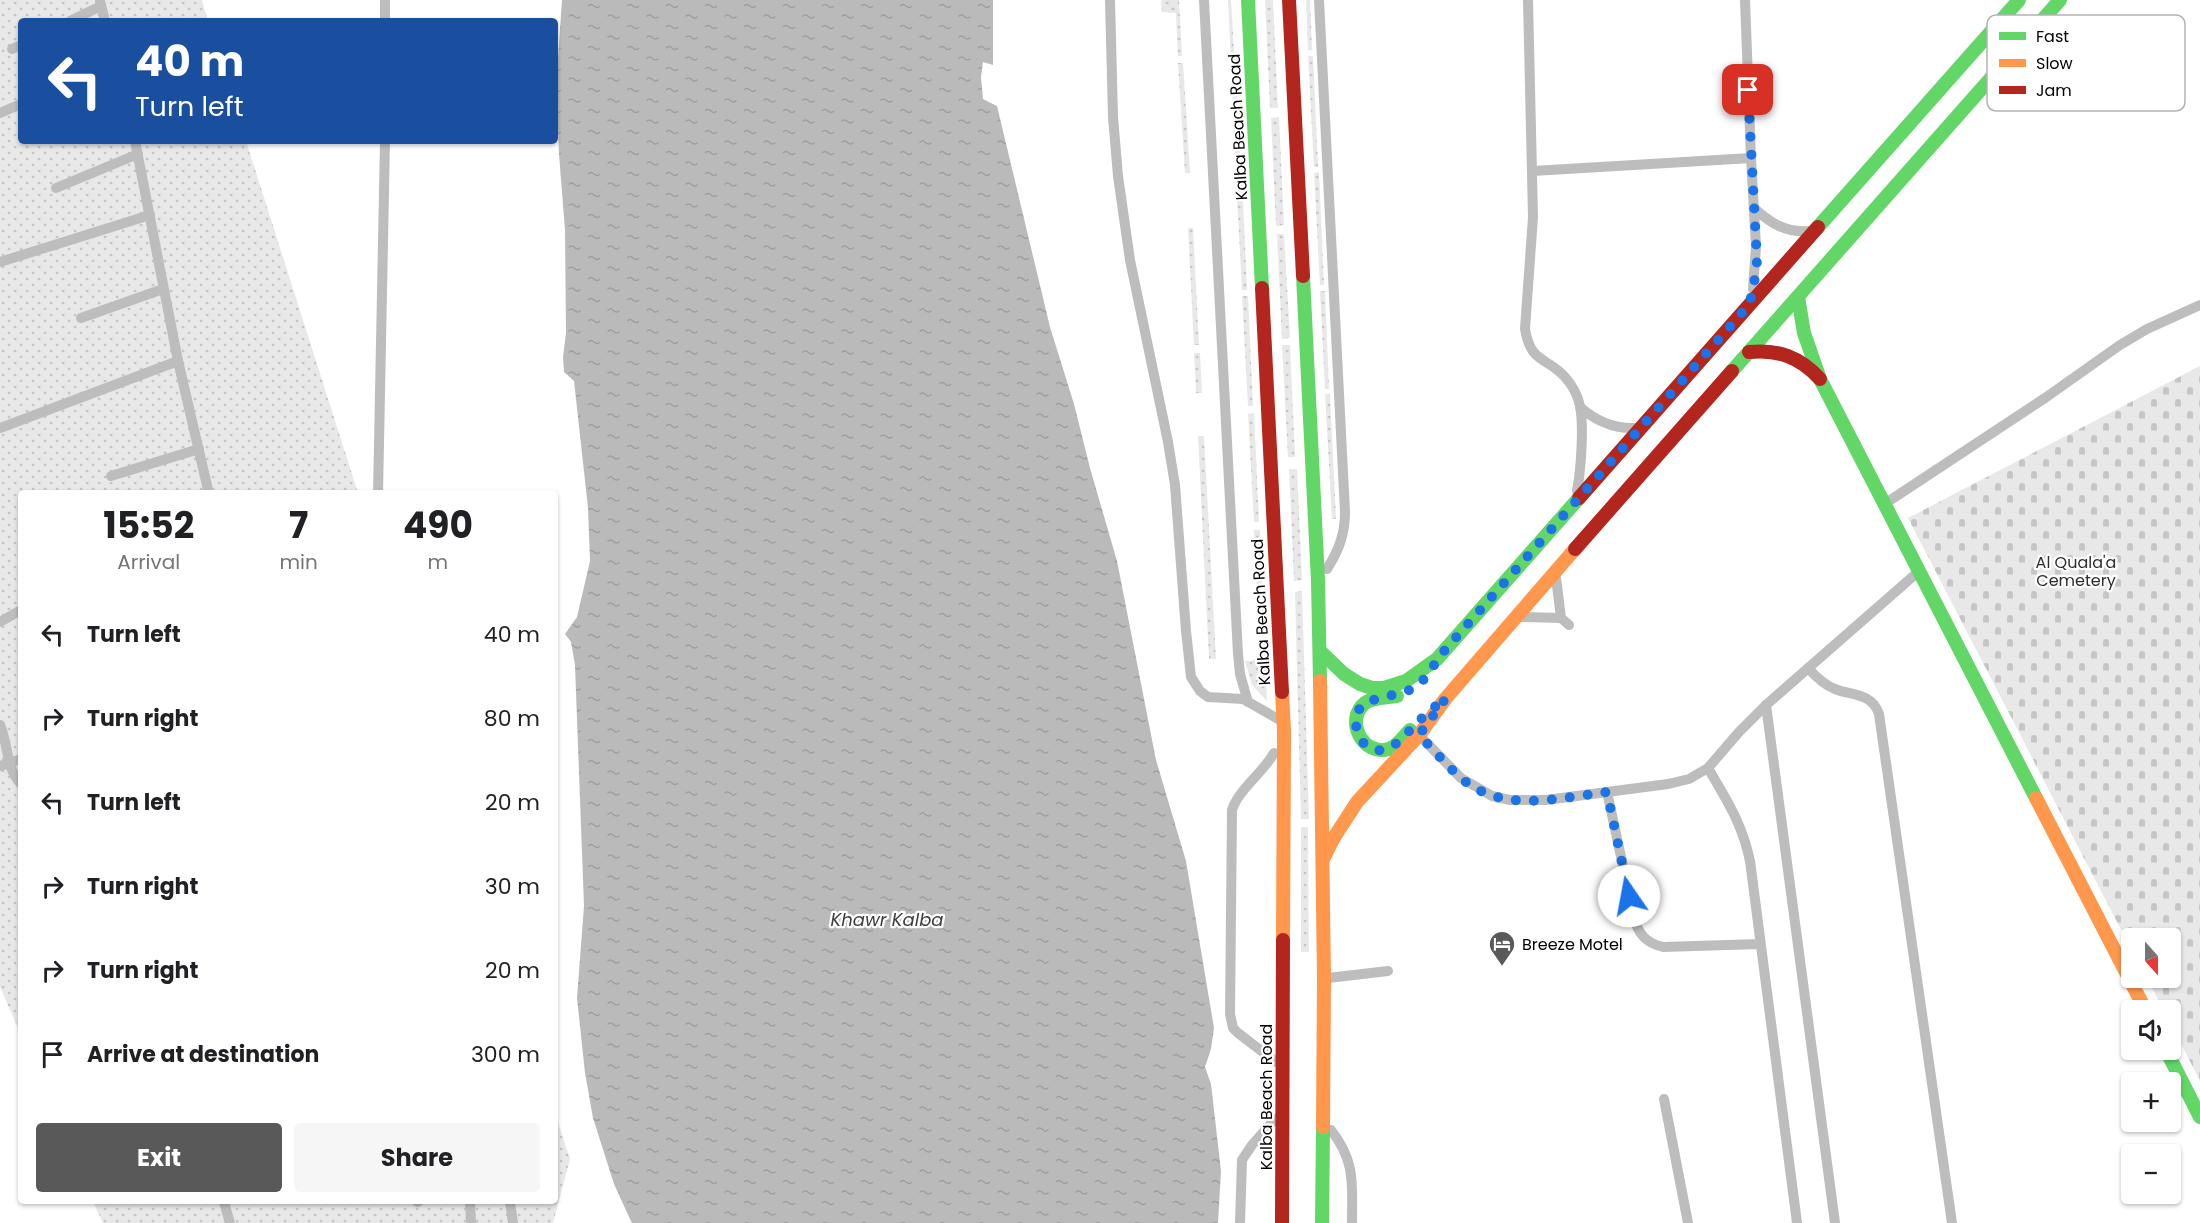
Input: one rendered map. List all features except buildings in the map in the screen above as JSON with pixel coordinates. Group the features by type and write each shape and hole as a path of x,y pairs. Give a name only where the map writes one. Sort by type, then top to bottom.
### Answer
{"main road":[{"name":"Kalba Beach Road","path":"1248,0 1284,727 1282,1223"},
{"path":"1289,0 1320,651 1324,978 1322,1223"},
{"path":"2006,15 2019,0"},
{"path":"2047,15 2060,0"},
{"path":"1320,651 1359,684 1382,689 1405,683 1437,659 1987,36"},
{"path":"1323,859 1344,820 1358,802 1419,735 1446,698 1514,618 1987,83"},
{"path":"1798,297 1804,333 1821,379 2140,1000"},
{"path":"1749,352 1769,350 1789,354 1806,364 1821,379"},
{"path":"1437,659 1428,675 1414,688 1398,696 1372,699 1361,707 1356,720 1358,733 1366,746 1380,750 1387,749 1400,741 1446,698"},
{"path":"2171,1060 2200,1117"},
{"path":"1283,1110 1295,1148"}],"lane":[{"path":"385,0 385,18"},
{"path":"1110,0 1113,117 1119,187 1130,260 1175,485 1191,676 1200,691 1208,697 1237,698 1248,702 1284,727 1268,764 1238,796 1231,818 1231,1021 1238,1033 1283,1067"},
{"path":"1204,0 1238,654 1240,674 1248,702"},
{"path":"1318,581 1340,546 1345,512 1319,0"},
{"path":"1528,0 1533,217 1524,320 1526,335 1535,355 1569,382 1577,395 1580,407 1580,474 1575,502"},
{"path":"1745,0 1757,261 1753,292 1748,306"},
{"path":"75,18 100,3 104,18"},
{"path":"0,113 18,105"},
{"path":"136,144 178,361 208,490"},
{"path":"378,490 385,144"},
{"path":"56,188 138,154"},
{"path":"1533,171 1751,158"},
{"path":"1754,208 1781,228 1799,232 1816,229"},
{"path":"0,262 150,215"},
{"path":"81,318 163,289"},
{"path":"1885,504 2045,398 2120,345 2147,329 2200,305"},
{"path":"0,428 178,361"},
{"path":"1580,407 1608,424 1641,428"},
{"path":"111,476 199,449"},
{"path":"1419,735 1461,778 1492,796 1510,800 1528,802 1689,779 1708,768 1738,732 1766,705 1919,570"},
{"path":"1514,618 1538,616 1565,621 1557,594 1557,571"},
{"path":"0,621 18,612"},
{"path":"1808,668 1826,685 1869,699 1879,714 1952,1223"},
{"path":"1766,705 1835,1223"},
{"path":"0,725 6,742 4,764 18,780"},
{"path":"1708,768 1738,820 1745,838 1797,1223"},
{"path":"1607,792 1636,928 1642,938 1663,947 1760,944"},
{"path":"1324,978 1388,971"},
{"path":"1664,1099 1688,1223"},
{"path":"1240,1223 1242,1160 1283,1110"},
{"path":"1323,1119 1338,1139 1348,1159 1352,1180 1352,1223"},
{"path":"225,1204 230,1223"},
{"path":"470,1204 471,1223"},
{"path":"510,1204 513,1223"}],"green space":[{"path":"0,0 202,0 207,18 18,18 18,144 247,144 357,490 18,490 18,1028 0,987"},
{"path":"1161,0 1179,0 1182,56 1178,56 1176,13 1162,12"},
{"path":"1228,0 1231,0 1241,169 1236,170"},
{"path":"1265,0 1273,0 1278,108 1270,108"},
{"path":"1306,0 1310,0 1312,50 1308,50"},
{"path":"1308,56 1313,56 1318,167 1314,167"},
{"path":"1178,63 1183,63 1190,173 1185,173"},
{"path":"1279,117 1284,225 1276,226 1271,118"},
{"path":"1319,172 1324,285 1320,285 1314,173"},
{"path":"1236,178 1242,178 1247,290 1242,290"},
{"path":"1188,228 1193,228 1199,345 1194,345"},
{"path":"1277,234 1284,234 1290,338 1282,339"},
{"path":"1320,291 1325,291 1329,389 1325,389"},
{"path":"1242,296 1248,296 1253,406 1248,406"},
{"path":"1282,345 1290,345 1295,457 1288,457"},
{"path":"1194,353 1200,353 1202,393 1196,393"},
{"name":"Al Quala'a Cemetery","path":"2200,366 2200,1081 2181,1044 2181,1000 2158,1000 2152,988 2181,988 2181,928 2121,930 1908,518"},
{"path":"1325,394 1330,394 1336,519 1332,519"},
{"path":"1254,413 1259,522 1254,522 1248,414"},
{"path":"1198,436 1204,436 1216,659 1209,659"},
{"path":"1289,469 1297,469 1302,580 1294,581"},
{"path":"1254,530 1260,530 1265,633 1259,634"},
{"path":"1302,591 1309,819 1301,819 1295,592"},
{"path":"1259,648 1265,648 1267,701 1252,685 1245,661 1252,661 1257,657"},
{"path":"1301,827 1308,827 1309,952 1301,952"},
{"path":"558,1122 570,1159 553,1223 103,1223 94,1204 558,1204"}],"water":[{"name":"Khawr Kalba","path":"562,0 993,0 993,65 983,62 981,77 983,99 997,106 1050,327 1074,404 1117,561 1156,760 1186,861 1214,1028 1205,1067 1211,1084 1221,1171 1218,1223 632,1223 614,1184 593,1118 585,1073 577,998 584,906 575,665 571,642 565,634 577,617 590,561 588,508 574,381 564,372 563,357 566,333 565,230 558,132 558,58"}],"traffic: fast":[{"path":"1248,0 1262,288"},
{"path":"2006,15 2019,0"},
{"path":"2047,15 2060,0"},
{"path":"1818,227 1987,36"},
{"path":"1732,371 1987,83"},
{"path":"1303,276 1318,581 1320,681"},
{"path":"1798,297 1804,333 1820,379 2036,798"},
{"path":"1320,651 1344,674 1360,684 1372,688 1384,688 1406,681 1437,659 1579,498"},
{"path":"1397,696 1365,703 1356,718 1359,735 1371,748 1380,750 1395,746 1410,730"},
{"path":"2171,1060 2200,1117"},
{"path":"1322,1223 1323,1127"}],"traffic: slow":[{"path":"1323,859 1357,802 1419,735 1446,698 1575,549"},
{"path":"1320,681 1324,978 1323,1127"},
{"path":"1282,692 1284,731 1283,940"},
{"path":"2036,798 2140,1000"}],"traffic: jam":[{"path":"1289,0 1303,276"},
{"path":"1579,498 1818,227"},
{"path":"1262,288 1282,692"},
{"path":"1749,352 1770,352 1788,356 1805,365 1820,379"},
{"path":"1575,549 1732,371"},
{"path":"1282,1223 1283,940"}],"place":[{"name":"Breeze Motel","path":"1502,967"}],"route":[{"path":"1629,896 1607,792 1528,802 1492,796 1476,788 1461,778 1419,735 1446,698 1400,741 1387,749 1372,749 1366,746 1358,733 1356,720 1361,707 1366,702 1372,699 1398,696 1422,682 1437,659 1748,306 1753,292 1757,261 1748,90"}]}
